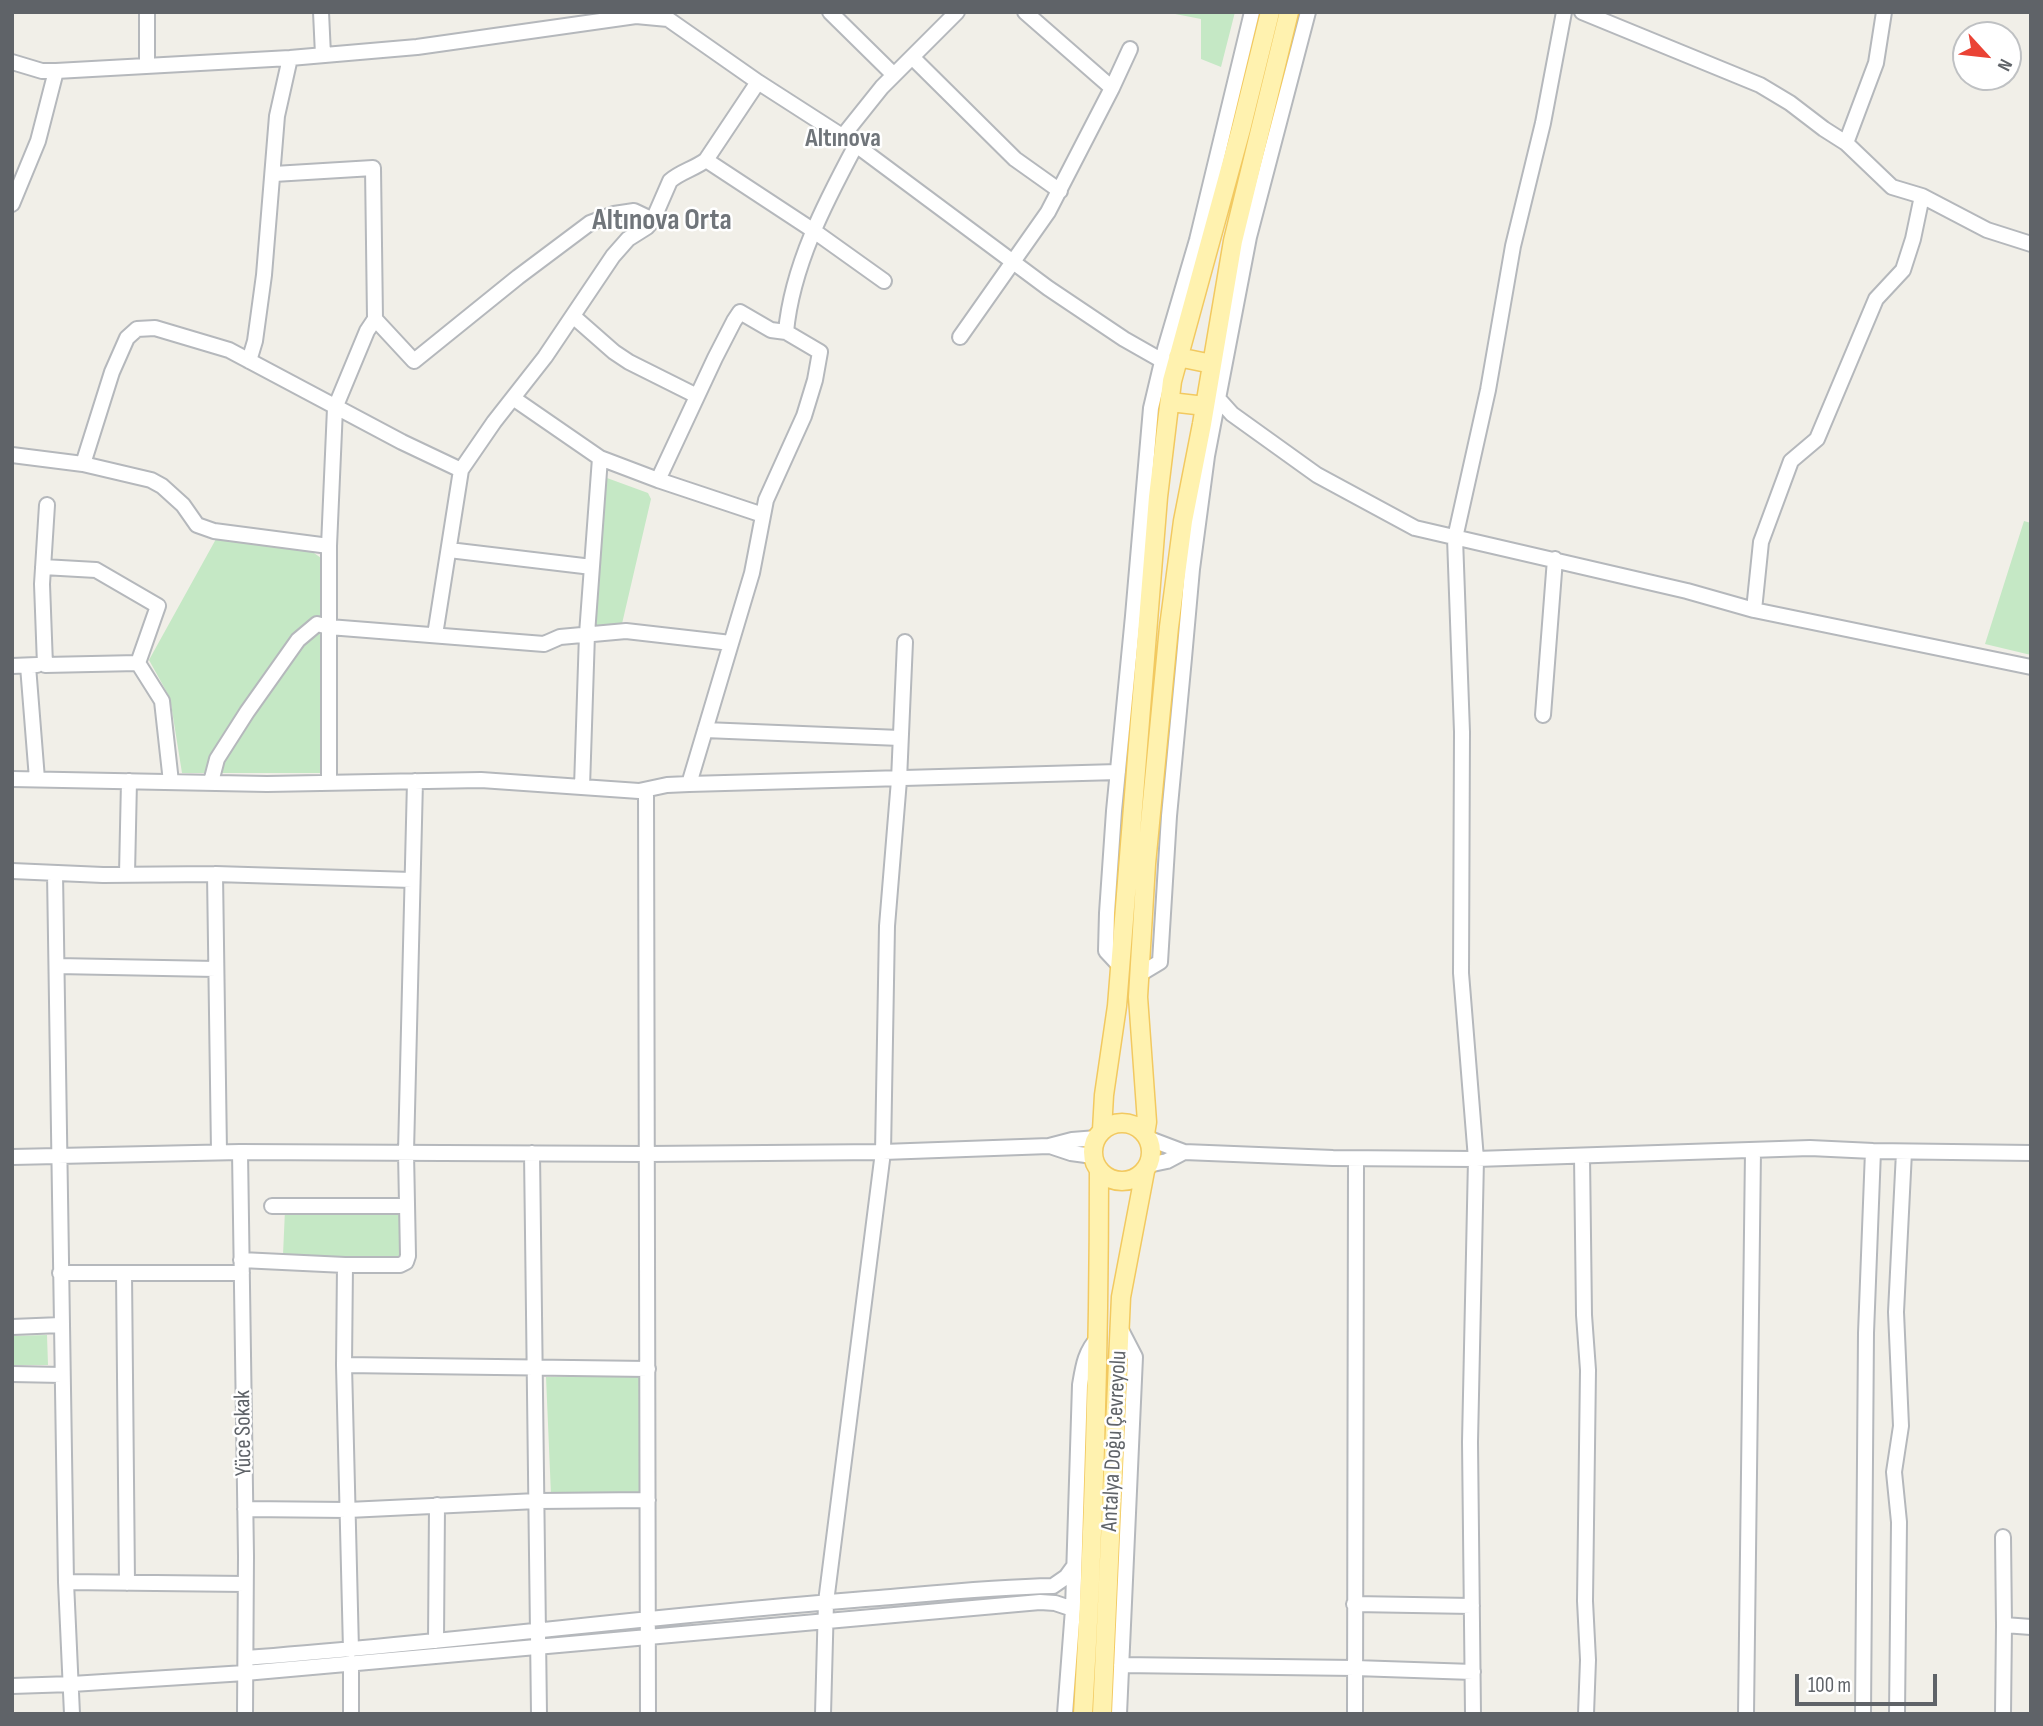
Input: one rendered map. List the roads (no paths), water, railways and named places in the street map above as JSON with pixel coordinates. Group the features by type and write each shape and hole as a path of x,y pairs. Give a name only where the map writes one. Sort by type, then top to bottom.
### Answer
{"main road":[{"name":"Antalya Doğu Çevreyolu","path":"1083,1714 1099,1337 1098,1148 1117,1006 1158,497 1170,402 1172,362 1241,129 1270,12"},
{"path":"1146,1136 1129,1124 1120,1123 1098,1148 1105,1176 1122,1181 1130,1180 1146,1168 1150,1152 1146,1136 1138,998 1146,864 1169,627 1183,521 1211,398 1213,364 1233,241 1289,12"},
{"path":"1172,362 1213,364"},
{"path":"1170,402 1211,398"},
{"name":"Antalya Doğu Çevreyolu","path":"1101,1714 1121,1297 1146,1168"}],"street":[{"path":"147,12 147,66"},
{"path":"321,12 323,55"},
{"path":"830,12 894,75"},
{"path":"842,137 894,75 957,12"},
{"path":"1025,12 1112,88"},
{"path":"1120,966 1107,951 1107,913 1151,408 1172,362 1197,240 1252,12"},
{"path":"1308,12 1249,237 1211,398 1317,475 1415,528 1555,559 1754,610 2031,667"},
{"path":"1473,1714 1470,1442 1476,1159 1461,973 1462,732 1455,538 1488,390 1513,246 1543,122 1564,12"},
{"path":"1582,12 1760,85 1846,143 1892,187 1922,196 1987,230 2031,244"},
{"path":"1846,143 1876,63 1884,12"},
{"path":"12,62 42,71 56,71 290,58 417,47 636,16 668,19 758,82 856,145 1048,288 1124,339 1172,362"},
{"path":"960,337 1048,212 1130,49"},
{"path":"912,57 1016,159 1060,191"},
{"path":"249,361 256,341 264,275 277,116 290,58"},
{"path":"12,204 38,141 56,71"},
{"path":"435,635 461,470 494,422 545,357 612,256 628,239 653,220 670,181 706,160 758,82"},
{"path":"786,332 788,311 802,261 828,199 856,145"},
{"path":"706,160 884,281"},
{"path":"274,174 373,168 375,319 335,408 329,546 329,783"},
{"path":"1754,610 1761,542 1791,461 1816,439 1876,299 1903,271 1922,196"},
{"path":"375,319 414,361 590,223 614,214 634,211 653,220"},
{"path":"658,480 740,312 771,330 786,332 820,352 804,416 766,500 752,573 689,784"},
{"path":"573,316 629,362 697,396"},
{"path":"83,464 112,372 127,338 143,327 155,328 229,350 335,408 461,470"},
{"path":"513,398 600,458 763,515"},
{"path":"12,455 83,464 151,480 183,505 197,526 214,531 329,546"},
{"path":"582,787 587,634 600,458"},
{"path":"45,665 43,567 47,505"},
{"path":"449,550 592,567"},
{"path":"1542,715 1555,559"},
{"path":"43,567 96,570 158,606 138,663"},
{"path":"211,782 217,759 247,712 298,640 317,624 544,644 559,637 626,631 731,643"},
{"path":"823,1714 826,1602 883,1152 887,926 899,780 905,642"},
{"path":"12,666 138,663"},
{"path":"138,663 162,701 171,782"},
{"path":"28,666 37,779"},
{"path":"705,730 900,738"},
{"path":"12,779 329,783 481,780 639,791 689,784 1118,772"},
{"path":"127,874 129,781"},
{"path":"60,1273 124,1273 242,1266 400,1265 406,1262 415,781"},
{"path":"646,790 648,1714"},
{"path":"12,871 412,880"},
{"path":"55,873 65,1582 72,1714"},
{"path":"215,874 219,1152"},
{"path":"57,966 216,969"},
{"path":"1146,1136 1184,1152 1356,1159 1476,1159 1810,1148 2031,1153"},
{"path":"12,1157 219,1152 883,1152 1049,1146 1072,1140 1098,1148"},
{"path":"1746,1714 1753,1151"},
{"path":"1863,1714 1866,1333 1873,1151"},
{"name":"Yüce Sokak","path":"240,1152 246,1584 245,1714"},
{"path":"1146,1168 1184,1152"},
{"path":"1896,1714 1899,1522 1894,1472 1901,1426 1896,1312 1904,1152"},
{"path":"532,1153 539,1714"},
{"path":"1582,1156 1584,1315 1588,1370 1586,1714"},
{"path":"1355,1714 1356,1159"},
{"path":"272,1206 407,1206"},
{"path":"345,1265 344,1365 351,1714"},
{"path":"124,1273 127,1583"},
{"path":"12,1327 61,1325"},
{"path":"1119,1714 1135,1357 1120,1328"},
{"path":"1065,1714 1073,1609 1080,1385 1085,1357 1099,1337"},
{"path":"344,1365 648,1369"},
{"path":"12,1374 62,1375"},
{"path":"245,1509 348,1510 537,1501 648,1500"},
{"path":"436,1641 437,1505"},
{"path":"2003,1537 2003,1714"},
{"path":"351,1657 436,1641 649,1618 1053,1586 1066,1577 1074,1566"},
{"path":"65,1582 246,1584"},
{"path":"12,1686 72,1684 246,1665 351,1657 538,1647 1040,1602 1055,1603 1073,1609"},
{"path":"1354,1604 1472,1606"},
{"path":"2004,1625 2031,1627"},
{"path":"1121,1665 1473,1672"}],"district":[{"name":"Altınova","path":"843,139"},
{"name":"Altınova Orta","path":"662,221"}]}
